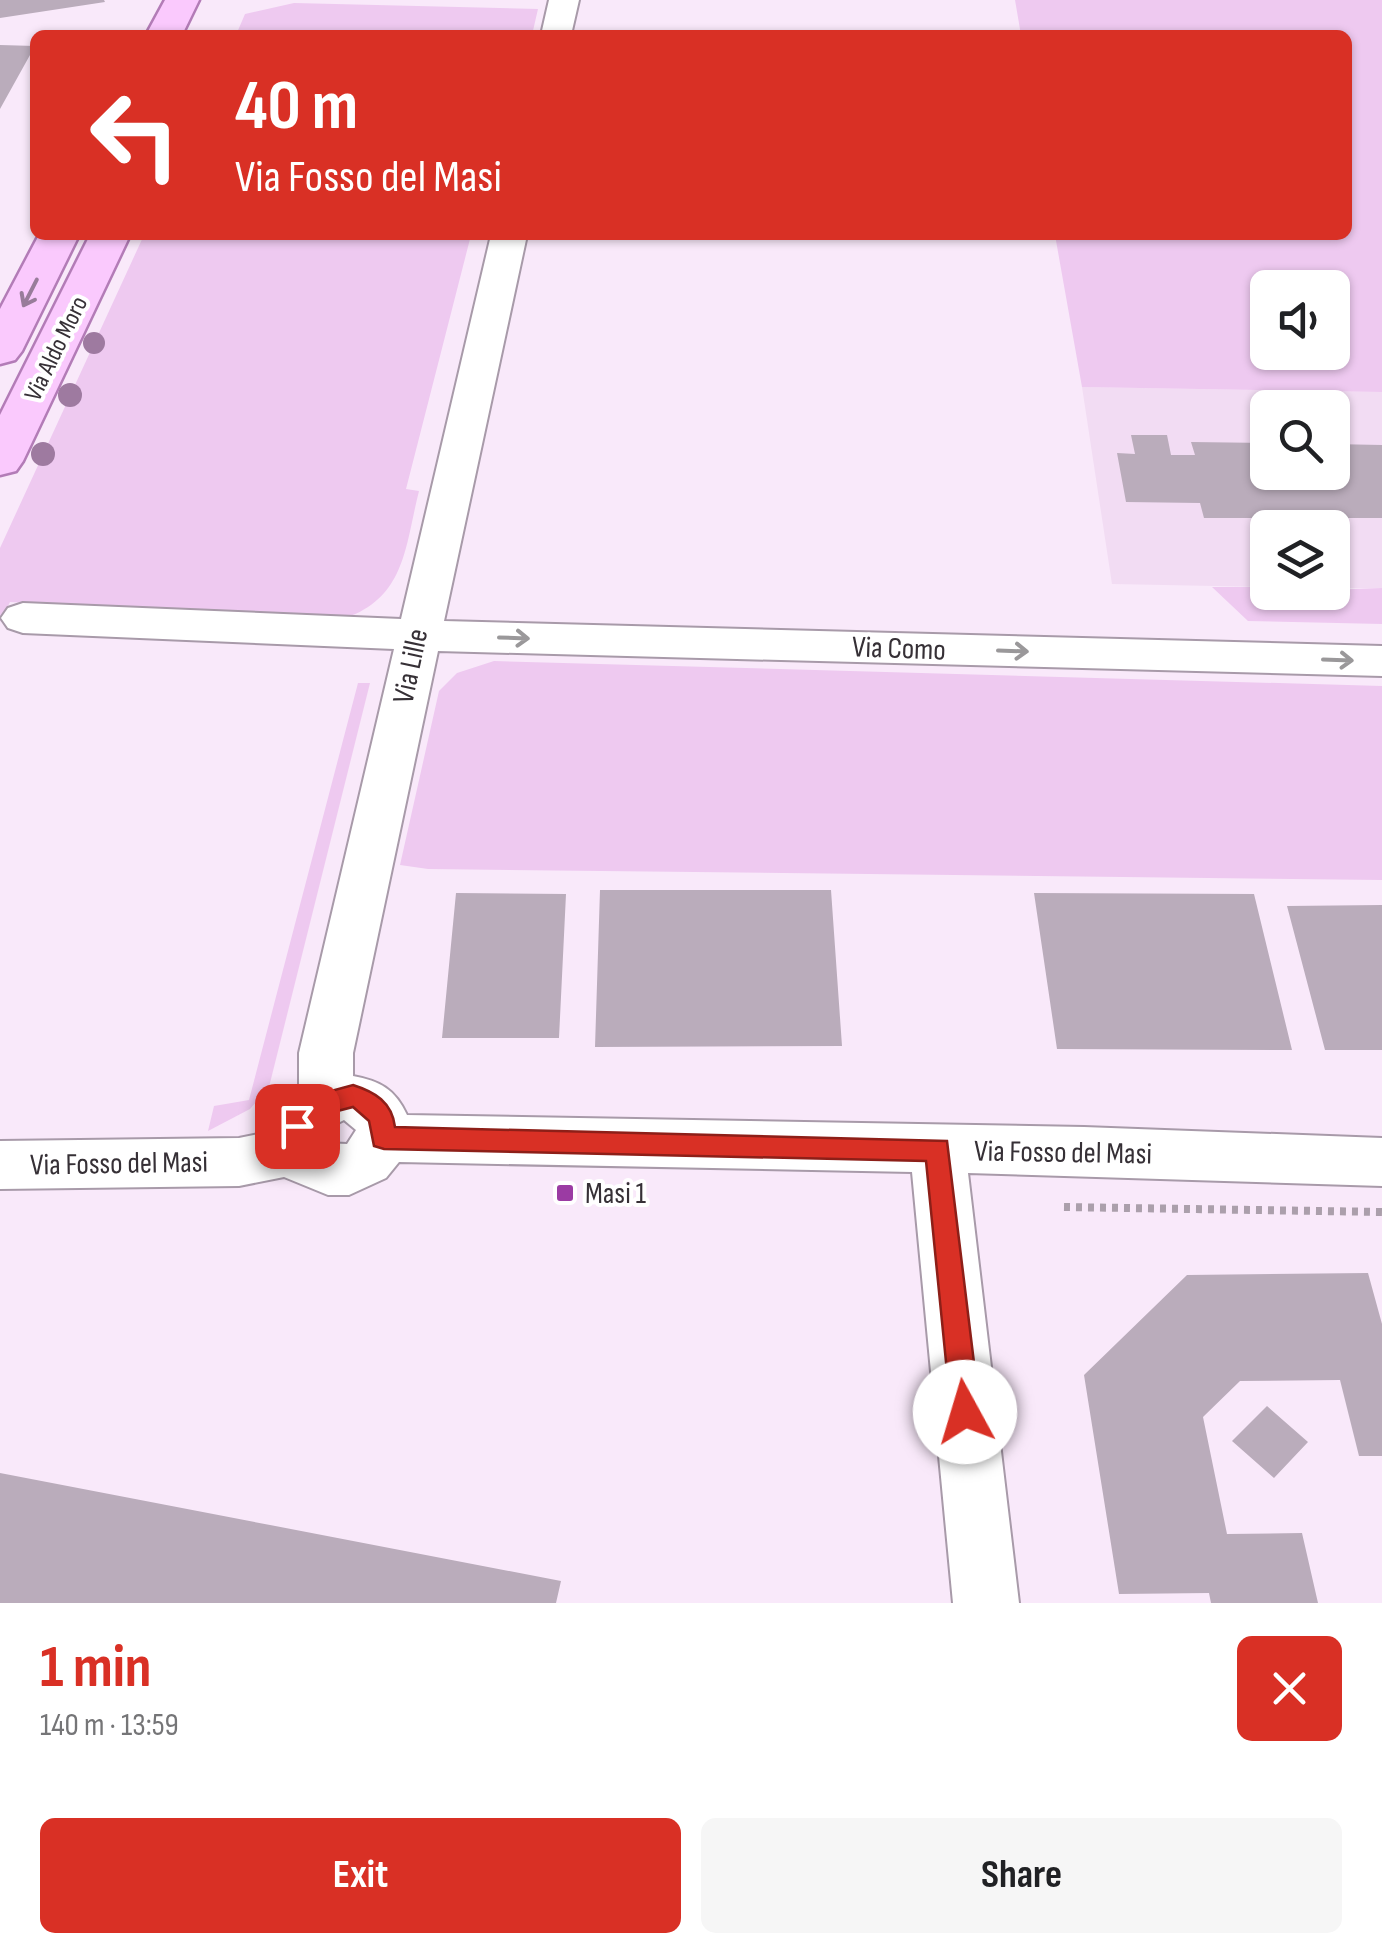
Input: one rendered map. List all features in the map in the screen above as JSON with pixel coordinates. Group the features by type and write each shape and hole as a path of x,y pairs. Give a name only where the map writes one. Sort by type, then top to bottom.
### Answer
{"main road":[{"path":"167,30 182,0"},
{"name":"Via Aldo Moro","path":"0,351 56,240"},
{"name":"Via Aldo Moro","path":"0,461 108,240"}],"street":[{"path":"557,30 564,0"},
{"name":"Via Lille","path":"326,1100 326,1053 416,635 508,240"},
{"name":"Via Como","path":"23,618 416,635 1382,661"},
{"path":"353,1096 365,1100 381,1116 384,1138 369,1160 342,1172 314,1168 296,1150 294,1138 304,1115 326,1100 353,1096"},
{"name":"Via Fosso del Masi","path":"384,1138 1382,1162"},
{"name":"Via Fosso del Masi","path":"0,1164 239,1162 296,1150"},
{"path":"938,1150 986,1603"}],"path":[{"path":"1064,1207 1382,1212"}],"shaded area":[{"path":"1015,0 1382,0 1382,392 1082,387 1056,240 1352,240 1352,30 1020,30"},
{"path":"294,3 538,9 533,30 238,30 245,14"},
{"path":"142,240 470,240 406,489 419,491 406,550 392,583 366,608 346,618 10,602 0,622 0,548"},
{"path":"1082,387 1262,390 1250,390 1250,490 1350,490 1350,391 1382,392 1382,588 1350,588 1350,510 1250,510 1250,587 1112,584"},
{"path":"1212,587 1250,587 1250,610 1350,610 1350,589 1382,588 1382,624 1248,621"},
{"path":"494,661 1382,686 1382,880 428,869 400,865 439,691 457,673"},
{"path":"358,683 370,683 269,1087 250,1109 208,1131 214,1106 249,1100"}],"building":[{"path":"0,0 104,0 105,2 0,18"},
{"path":"0,45 30,46 30,55 0,109"},
{"path":"1131,435 1167,435 1171,455 1195,455 1191,442 1250,443 1250,490 1350,490 1350,444 1382,445 1382,518 1350,518 1350,510 1250,510 1250,518 1204,518 1200,503 1126,502 1117,453 1135,454"},
{"path":"600,890 831,890 842,1046 595,1047"},
{"path":"456,893 566,894 559,1038 442,1038"},
{"path":"1034,893 1254,894 1292,1050 1057,1049"},
{"path":"1382,905 1382,1050 1325,1050 1287,906"},
{"path":"1368,1273 1382,1324 1382,1456 1359,1456 1340,1380 1240,1381 1203,1417 1227,1534 1302,1533 1318,1603 1211,1603 1209,1593 1119,1594 1084,1375 1187,1275"},
{"path":"1267,1406 1308,1442 1274,1478 1232,1441"},
{"path":"0,1473 561,1581 556,1603 0,1603"}],"place":[{"name":"Masi 1","path":"565,1193"}],"route":[{"path":"297,1126 314,1106 340,1096 353,1096 365,1100 381,1116 384,1138 938,1150 965,1412"}]}
